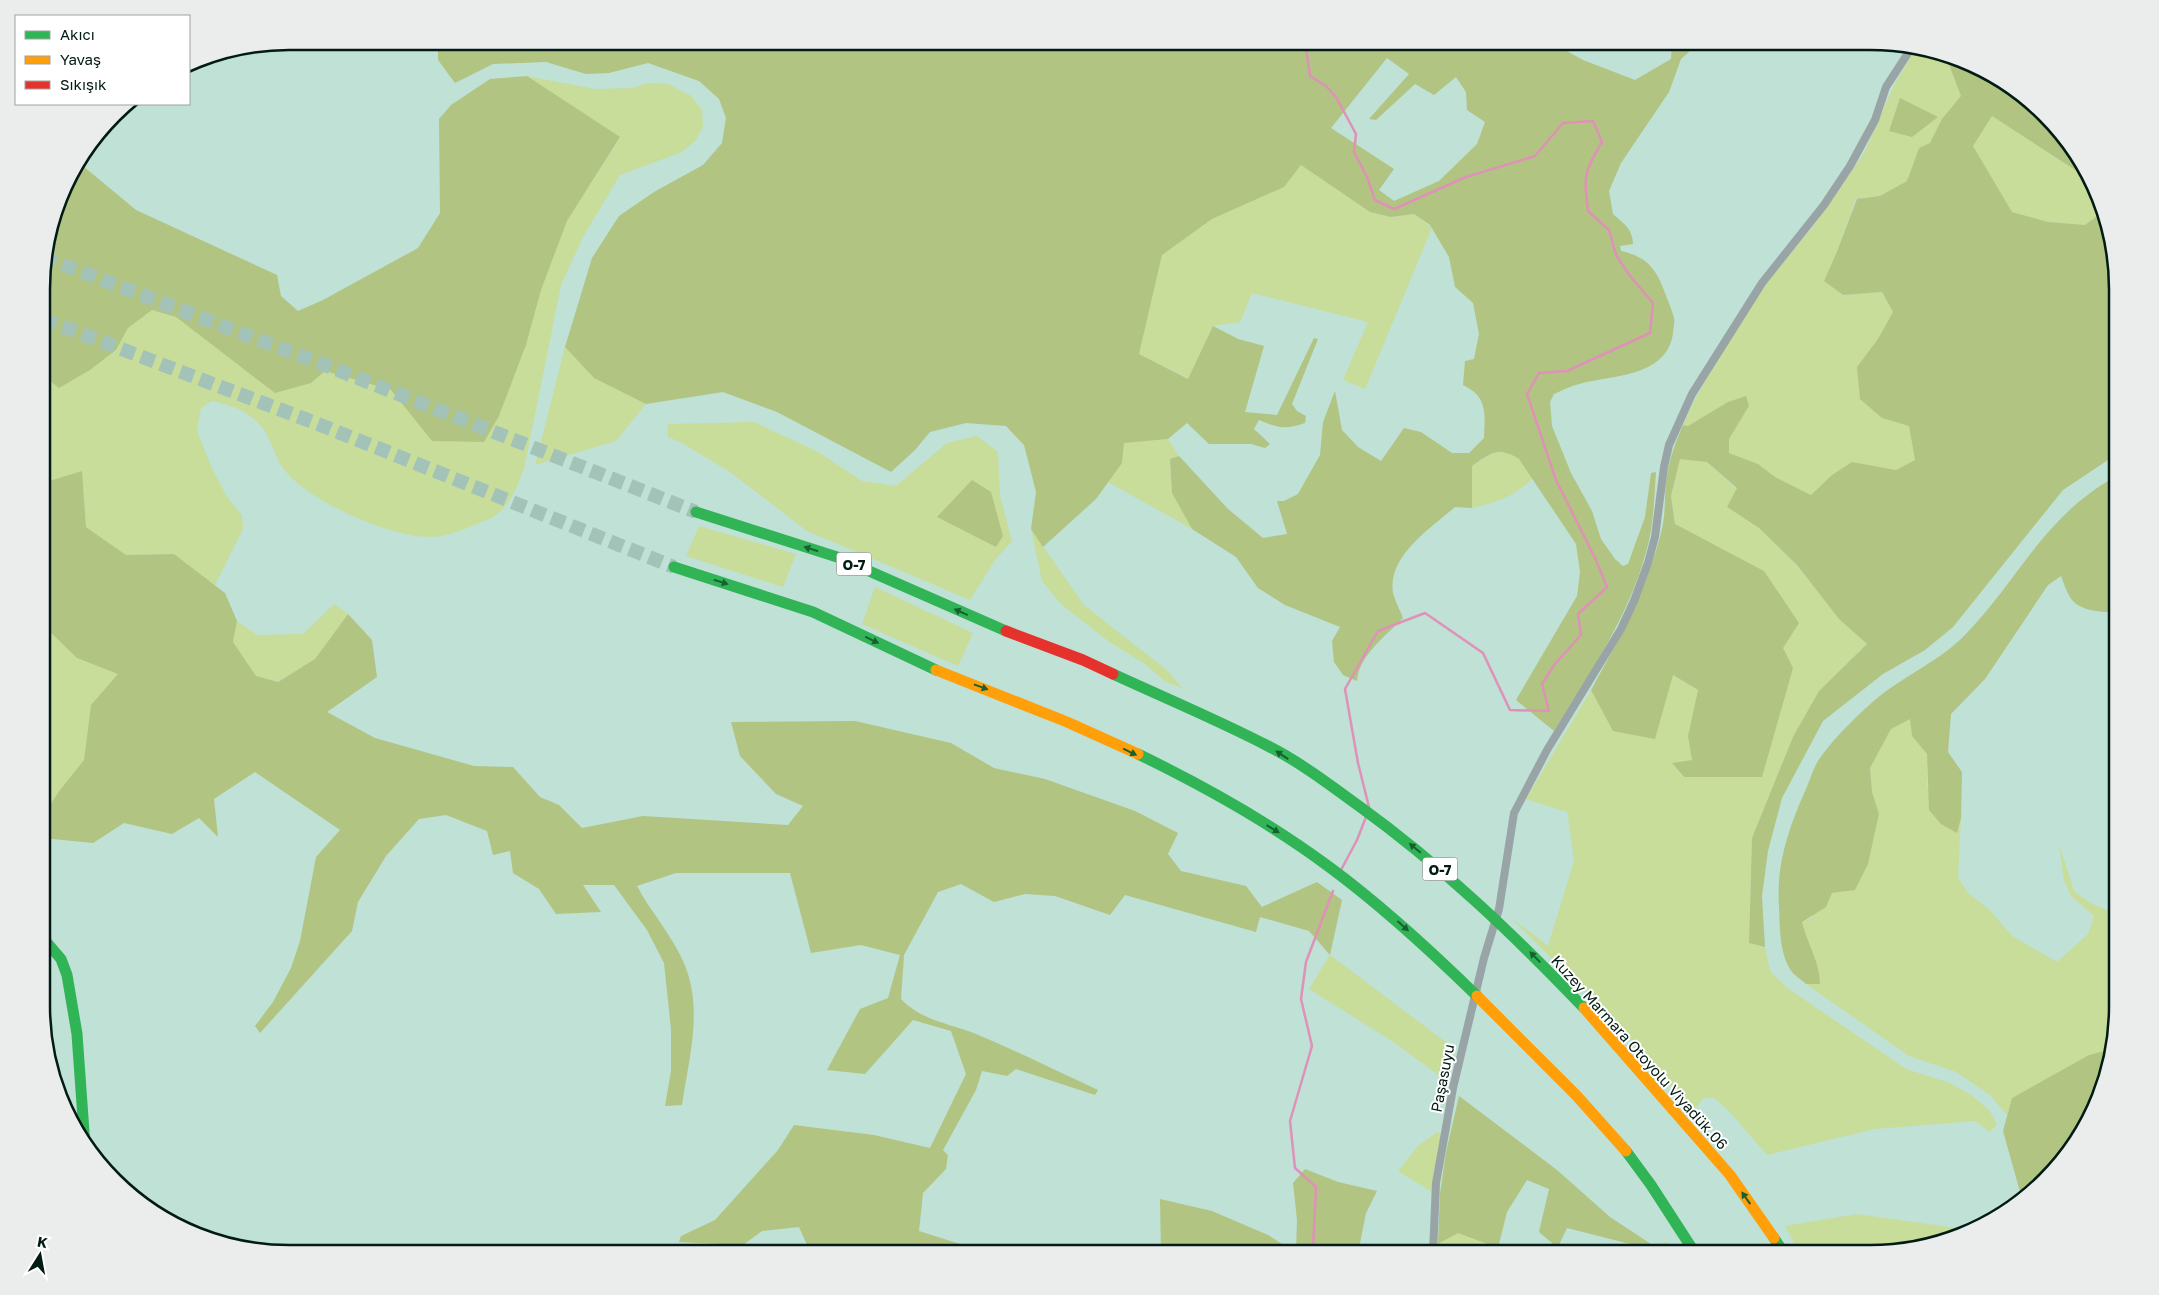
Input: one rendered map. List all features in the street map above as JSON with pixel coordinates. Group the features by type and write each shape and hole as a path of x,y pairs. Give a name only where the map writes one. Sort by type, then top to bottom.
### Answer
{"main road":[{"name":"Kuzey Marmara Otoyolu Viyadük.06","path":"696,512 837,557 1006,631 1083,660 1269,746 1330,786 1399,834 1467,892 1524,945 1603,1028 1730,1175 1779,1245"},
{"path":"674,567 814,612 936,670 1075,725 1202,788 1276,830 1340,873 1399,922 1536,1052 1635,1163 1689,1245"},
{"path":"50,946 61,959 67,975 80,1070 84,1129"}],"street":[{"name":"Paşasuyu","path":"1433,1245 1436,1183 1464,1035 1499,909 1514,813 1547,750 1621,629 1634,601 1648,563 1655,536 1664,467 1669,445 1677,425 1702,378 1762,283 1824,204 1850,166 1873,126 1886,87 1908,53"}],"green space":[{"path":"438,50 1565,50 1583,60 1635,80 1671,59 1672,50 1691,50 1681,59 1669,92 1621,163 1609,191 1613,214 1627,227 1633,239 1633,244 1620,246 1621,251 1644,260 1654,270 1662,284 1674,318 1673,333 1669,347 1661,358 1651,366 1624,375 1572,386 1554,394 1550,402 1552,426 1571,473 1592,511 1601,539 1615,559 1623,566 1628,564 1645,517 1651,473 1656,472 1649,542 1639,576 1629,600 1594,667 1554,731 1516,700 1577,596 1580,572 1576,544 1519,459 1512,455 1500,452 1495,453 1472,466 1472,508 1455,507 1423,534 1404,555 1397,567 1393,580 1393,593 1403,618 1368,654 1359,672 1357,681 1343,675 1334,662 1332,641 1340,627 1285,605 1258,588 1236,557 1192,529 1172,493 1170,459 1179,456 1228,509 1263,538 1287,534 1277,501 1284,501 1298,494 1320,455 1323,422 1335,391 1342,430 1358,447 1381,461 1404,428 1421,432 1452,453 1469,453 1484,438 1485,421 1481,400 1463,385 1465,361 1474,359 1479,334 1473,303 1455,287 1449,257 1430,225 1414,214 1391,217 1370,212 1301,165 1284,187 1212,219 1162,255 1139,354 1188,379 1213,326 1238,339 1264,346 1245,412 1277,415 1314,338 1318,339 1292,404 1297,411 1306,416 1305,423 1291,427 1281,427 1259,420 1254,429 1270,444 1265,448 1251,444 1209,444 1187,423 1168,439 1124,443 1122,463 1096,499 1043,547 1031,529 1036,492 1024,445 1006,426 966,423 930,432 915,450 891,472 777,412 723,392 646,404 594,378 565,347 592,258 619,216 654,192 703,165 722,143 726,118 719,99 699,81 648,63 609,73 586,74 546,62 493,64 455,83 438,60","holes":["1387,58 1409,74 1369,119 1376,120 1415,84 1434,95 1456,77 1466,92 1467,110 1485,122 1477,144 1439,181 1394,201 1379,190 1394,169 1331,128"]},
{"path":"1913,54 1949,64 1961,96 2078,172 2097,216 2085,225 2048,222 2012,212 1973,146 1946,136 1919,148 1907,181 1880,196 1856,199 1824,281 1843,295 1882,292 1893,312 1878,339 1882,418 1909,426 1915,460 1896,470 1852,462 1832,475 1811,495 1775,477 1758,464 1729,453 1729,439 1749,406 1728,402 1688,426 1683,425 1697,395 1747,312 1773,274 1815,224 1864,153 1895,83"},
{"path":"1949,64 1990,82 2028,109 2050,131 2069,156 2078,172 1992,116 1973,146 2012,212 2048,222 2085,225 2097,216 2107,258 2109,289 2109,459 2063,490 1953,627 1925,650 1883,674 1823,721 1782,798 1768,851 1762,896 1765,947 1749,943 1752,838 1793,737 1819,691 1867,644 1839,619 1797,565 1759,528 1727,507 1737,488 1707,462 1680,459 1671,496 1675,524 1764,571 1799,623 1783,648 1793,668 1762,777 1684,777 1672,763 1692,760 1688,736 1698,690 1673,675 1655,739 1613,731 1591,690 1623,632 1649,571 1662,529 1666,482 1670,462 1683,425 1688,426 1728,402 1746,396 1749,406 1729,439 1729,453 1758,464 1775,477 1811,495 1832,475 1852,462 1896,470 1915,460 1909,426 1882,418 1860,399 1857,367 1878,339 1893,312 1882,292 1843,295 1824,281 1857,199 1880,196 1907,181 1919,148 1930,143 1942,119 1961,96"},
{"path":"527,76 595,89 632,88 648,83 668,84 691,96 702,110 703,127 695,141 682,152 620,175 583,237 561,285 524,469 510,499 495,516 454,533 430,537 394,531 374,525 333,506 299,484 283,468 264,430 253,418 234,407 212,401 201,408 197,431 211,466 227,497 242,515 243,529 215,585 174,554 126,555 86,527 82,471 50,481 50,380 60,387 90,370 116,350 128,328 152,310 176,317 275,392 311,383 325,371 391,390 432,441 484,442 499,416 526,345 541,290 567,221 620,138"},
{"path":"527,76 620,137 567,221 541,290 526,345 499,416 484,442 432,441 391,390 325,371 311,383 275,393 176,317 152,310 128,328 116,350 90,370 59,388 50,381 52,258 63,212 84,167 136,210 277,275 281,296 298,311 323,300 418,248 440,213 439,119 451,105 490,79"},
{"path":"1900,98 1938,117 1912,137 1889,131"},
{"path":"1301,165 1370,212 1392,217 1414,214 1432,228 1365,389 1343,380 1368,322 1252,293 1240,322 1213,326 1189,379 1139,354 1162,255 1212,219 1284,187"},
{"path":"565,347 594,378 646,404 616,441 535,465"},
{"path":"754,422 820,453 862,481 896,486 947,443 977,436 998,452 1000,496 1012,541 995,560 970,600 807,531 730,472 680,442 668,437 667,424"},
{"path":"1168,439 1179,456 1170,459 1172,493 1192,529 1108,482 1122,463 1124,443"},
{"path":"1506,451 1519,459 1533,478 1519,490 1505,498 1472,508 1472,466 1490,454"},
{"path":"1680,458 1707,462 1737,489 1727,507 1759,528 1797,565 1839,619 1867,644 1819,691 1752,838 1749,943 1765,947 1770,971 1786,987 1906,1069 1950,1083 1971,1095 1989,1110 1997,1124 1990,1132 1975,1121 1875,1129 1767,1155 1728,1110 1714,1098 1704,1098 1693,1111 1608,1014 1509,916 1548,946 1574,861 1568,816 1567,812 1526,799 1591,690 1613,731 1672,675 1698,690 1688,736 1692,760 1672,763 1683,777 1783,648 1764,571 1675,524 1671,496"},
{"path":"82,471 86,527 126,555 174,554 225,593 237,621 233,642 256,676 278,682 315,659 348,614 372,640 377,677 327,712 375,738 474,766 513,767 540,797 559,805 582,828 643,816 788,825 803,806 776,794 740,756 731,722 855,721 951,743 994,768 1045,779 1135,811 1178,833 1168,854 1181,871 1246,886 1262,907 1317,882 1342,900 1330,955 1309,931 1260,917 1256,932 1125,895 1110,915 1055,896 1025,894 994,902 961,884 938,892 904,955 901,999 927,1017 966,1030 1098,1090 1095,1095 1016,1069 1007,1076 982,1071 976,1090 943,1150 948,1155 946,1169 923,1193 919,1231 960,1245 807,1245 799,1227 762,1231 743,1245 679,1242 681,1236 715,1220 778,1150 794,1125 874,1135 930,1148 966,1074 951,1031 913,1020 865,1074 827,1070 860,1009 888,998 900,955 861,945 811,953 790,873 676,873 637,886 678,951 689,978 693,996 693,1032 682,1105 665,1106 671,1071 671,1029 664,963 647,930 614,885 583,885 601,912 556,914 539,889 513,873 510,851 493,855 487,831 446,815 419,819 386,856 358,902 352,931 260,1033 255,1026 273,1002 291,968 300,941 316,857 340,830 255,772 214,799 218,837 199,818 172,834 124,823 93,843 50,839 50,805 84,760 91,705 118,674 77,658 50,632 50,481"},
{"path":"972,480 991,492 1003,536 996,547 937,517"},
{"path":"2109,481 2109,612 2095,611 2075,603 2066,590 2061,576 2048,585 1985,679 1951,714 1948,752 1962,772 1961,818 1957,833 1941,824 1929,810 1927,754 1912,736 1910,719 1891,729 1870,768 1872,792 1879,814 1868,864 1855,890 1832,893 1826,907 1802,922 1816,960 1820,984 1806,984 1792,972 1782,948 1779,890 1782,861 1789,832 1818,761 1839,735 1873,702 1891,687 1944,653 1964,636 2001,593 2051,529 2091,492"},
{"path":"699,526 796,554 783,587 686,556"},
{"path":"1031,529 1084,605 1168,671 1180,686 1188,690 1166,682 1145,664 1108,641 1061,604 1042,581"},
{"path":"875,587 973,633 958,666 862,624"},
{"path":"334,604 348,614 315,659 277,682 256,676 233,642 237,621 257,635 303,634"},
{"path":"50,632 77,658 119,674 91,705 84,760 50,805"},
{"path":"1910,718 1912,736 1927,754 1927,786 1956,833 1961,818 1958,877 1968,893 1989,909 2012,936 2057,962 2088,934 2094,916 2071,896 2064,880 2059,844 2074,891 2090,903 2109,911 2109,1006 2104,1051 2089,1055 2012,1098 2007,1115 1990,1095 1956,1072 1909,1056 1806,984 1820,984 1816,961 1802,922 1811,918 1832,893 1855,890 1868,864 1879,814 1872,792 1870,768 1891,729"},
{"path":"1330,955 1455,1049 1448,1082 1395,1043 1309,989"},
{"path":"2104,1051 2101,1068 2091,1097 2077,1126 2050,1164 2020,1192 2003,1131 2012,1098 2089,1055"},
{"path":"1459,1096 1557,1170 1610,1217 1651,1244 1634,1245 1567,1228 1559,1245 1552,1245 1539,1232 1549,1189 1527,1180 1507,1212 1499,1245 1490,1245 1458,1233 1438,1244 1440,1194 1446,1152"},
{"path":"1437,1132 1441,1134 1441,1137 1433,1175 1432,1192 1398,1171 1418,1146"},
{"path":"1305,1169 1338,1182 1377,1191 1366,1213 1360,1245 1296,1245 1297,1220 1293,1183"},
{"path":"1160,1199 1212,1211 1268,1235 1284,1245 1161,1245"},
{"path":"1857,1214 1959,1228 1932,1237 1901,1243 1796,1245 1785,1226"},
{"path":"1458,1233 1490,1245 1438,1245"},
{"path":"1667,1242 1669,1245 1645,1245"}],"waterway":[{"path":"1306,50 1310,76 1326,86 1336,97 1356,134 1354,152 1367,177 1375,200 1394,209 1466,177 1535,156 1563,123 1593,121 1602,142 1591,161 1586,175 1588,211 1609,230 1616,255 1630,276 1653,303 1650,333 1567,371 1539,373 1527,394 1556,480 1596,560 1607,587 1578,614 1581,635 1554,665 1542,684 1549,711 1510,710 1483,653 1425,613 1378,631 1345,689 1358,763 1369,807"},
{"path":"1341,870 1357,840 1366,817"},
{"path":"1313,1245 1316,1187 1295,1168 1290,1121 1312,1046 1301,999 1306,962 1333,891"}],"tunnel":[{"path":"52,260 335,369 696,512"},
{"path":"50,322 318,424 674,567"}],"traffic: fast":[{"path":"696,512 837,557 1006,631"},
{"path":"674,567 813,612 936,670"},
{"path":"1113,674 1268,746 1292,759 1326,782 1390,829 1448,877 1503,927 1584,1008"},
{"path":"1138,754 1236,806 1306,850 1386,912 1477,996"},
{"path":"50,946 61,959 67,975 77,1034 84,1129"},
{"path":"1626,1151 1651,1185 1690,1245"},
{"path":"1774,1238 1779,1245"}],"traffic: slow":[{"path":"936,670 1067,722 1138,754"},
{"path":"1477,996 1576,1095 1626,1151"},
{"path":"1584,1008 1730,1175 1774,1238"}],"traffic: jam":[{"path":"1006,631 1083,660 1113,674"}]}
